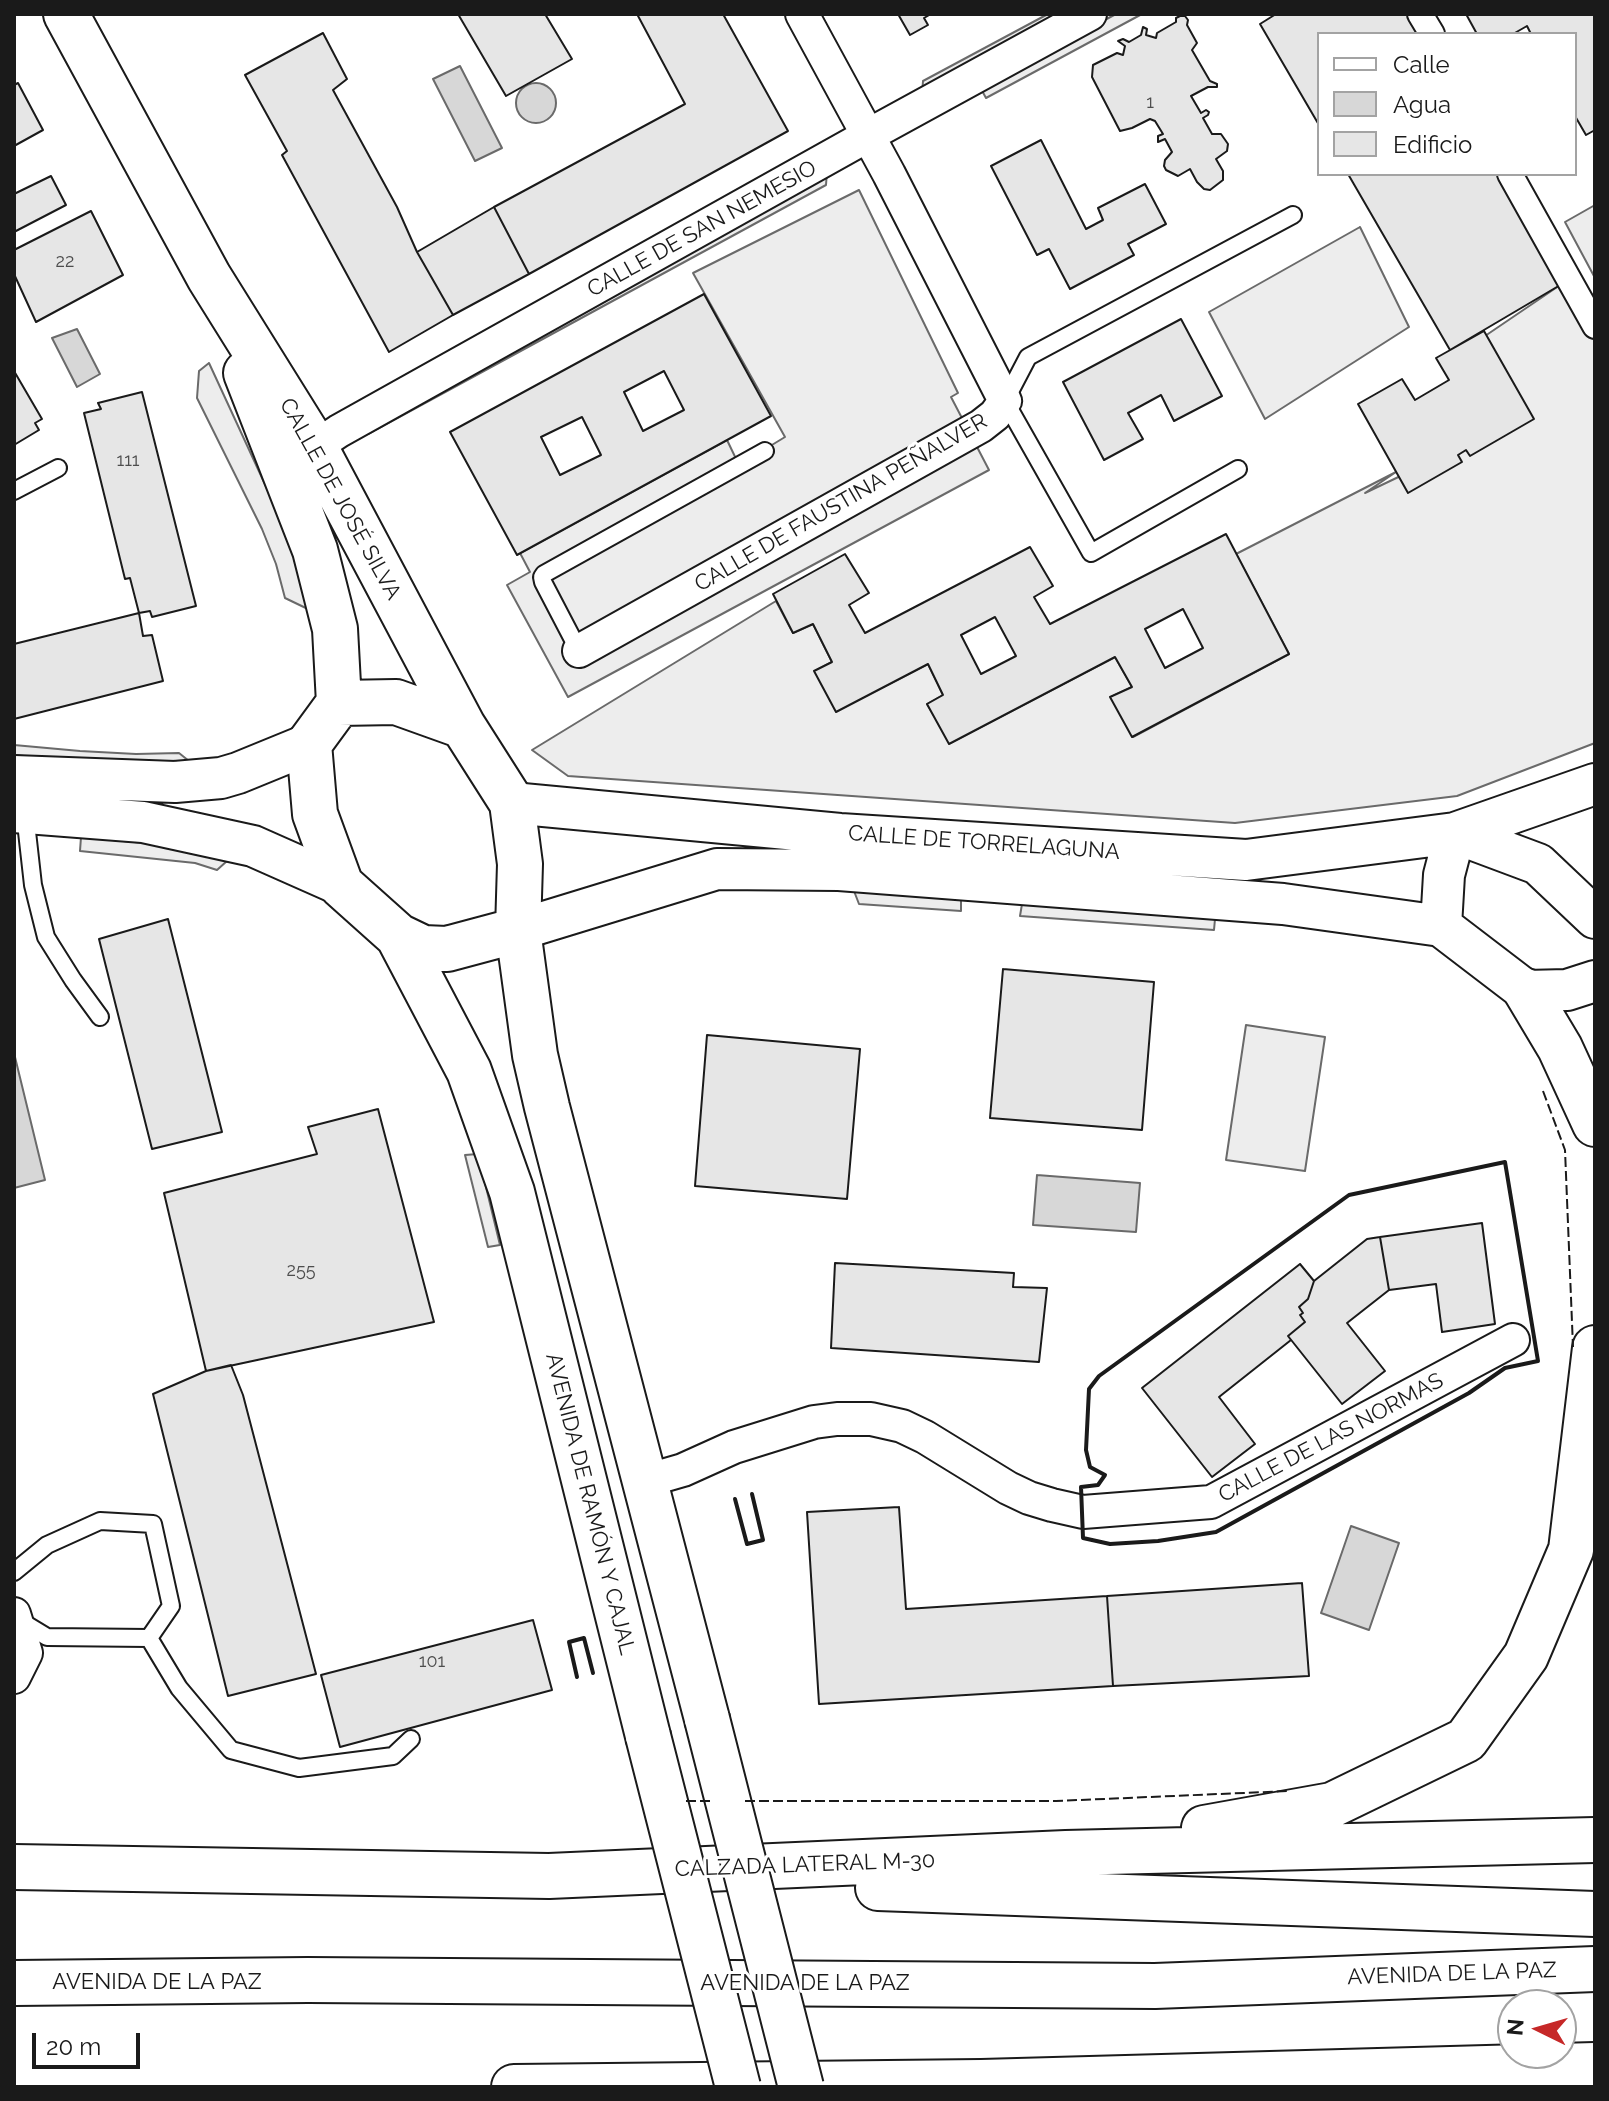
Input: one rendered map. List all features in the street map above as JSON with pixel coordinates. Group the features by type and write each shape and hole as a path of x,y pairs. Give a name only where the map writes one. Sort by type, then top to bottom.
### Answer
{"main road":[{"name":"CALLE DE JOSÉ SILVA","path":"66,14 209,277 315,447 463,726"},
{"name":"CALLE DE JOSÉ SILVA","path":"209,277 315,550 335,629 339,703"},
{"path":"518,930 447,949 423,948 398,936 341,885 315,814 309,744 339,703 396,702 463,726 512,803 520,864 518,930 535,1055 801,2087"},
{"name":"AVENIDA DE RAMÓN Y CAJAL","path":"398,936 469,1071 512,1192 738,2087"},
{"path":"1526,991 1560,1048 1595,1124"},
{"path":"1066,1853 1332,1805 1466,1740 1526,1656 1571,1550 1595,1348"},
{"name":"CALZADA LATERAL M-30","path":"14,1867 549,1876 1066,1853 1595,1840"},
{"path":"549,1876 1595,1914"},
{"name":"AVENIDA DE LA PAZ","path":"14,1983 308,1980 1155,1986 1595,1969"},
{"path":"514,2087 981,2082 1595,2065"}],"street":[{"name":"CALLE DE FAUSTINA PEÑALVER","path":"579,651 981,426 995,415 1005,401 896,188 802,14"},
{"name":"CALLE DE SAN NEMESIO","path":"315,447 1090,14"},
{"path":"1420,14 1431,32"},
{"path":"1511,176 1595,326"},
{"path":"18,800 221,778 309,744"},
{"name":"CALLE DE TORRELAGUNA","path":"512,803 840,834 1246,860 1455,833 1595,784"},
{"path":"18,800 143,822 253,846 341,885"},
{"path":"1441,926 1444,875 1455,833 1538,864 1595,918"},
{"name":"CALLE DE TORRELAGUNA","path":"518,930 717,869 853,871 1283,904 1441,926 1526,991"},
{"path":"1526,991 1567,990 1595,981"},
{"name":"CALLE DE LAS NORMAS","path":"645,1481 676,1473 734,1447 814,1422 871,1419 902,1426 1008,1488 1052,1505 1083,1512 1211,1502 1513,1340"},
{"path":"14,1616 26,1653 14,1677"}],"lane":[{"path":"1238,469 1091,553 1005,401 1028,357 1293,215"},
{"path":"579,651 543,582 544,574 765,451"},
{"path":"14,491 58,468"},
{"path":"18,800 46,937 100,1017"},
{"path":"14,1572 47,1545 100,1521 153,1524 171,1606 149,1638"},
{"path":"14,1616 47,1637 149,1638"},
{"path":"149,1638 179,1688 231,1750 299,1768 393,1756 411,1739"}],"shaded area":[{"path":"1048,14 1072,14 922,95 923,81"},
{"path":"1116,14 1142,14 986,98 980,87"},
{"path":"827,171 826,185 368,434 360,429"},
{"path":"859,190 958,393 951,397 989,470 568,697 507,585 530,572 520,553 727,440 739,465 785,437 693,273"},
{"path":"1595,205 1595,278 1565,222"},
{"path":"1360,227 1409,327 1265,419 1209,312"},
{"path":"1569,279 1595,321 1595,743 1457,796 1235,823 568,776 532,750 776,601 793,633 813,624 832,662 815,671 836,711 928,664 943,695 927,704 950,743 1115,657 1132,687 1111,697 1133,737 1289,654 1236,554 1396,472 1365,493 1530,414 1485,336"},
{"path":"209,363 269,493 312,611 285,598 262,529 197,398 199,371"},
{"path":"14,745 136,754 179,753 189,761 171,764 73,761 14,755"},
{"path":"81,837 166,845 207,853 227,861 217,870 195,863 80,851"},
{"path":"854,891 961,899 961,911 859,904"},
{"path":"1022,904 1215,919 1214,930 1020,916"},
{"path":"1246,1025 1325,1037 1305,1171 1226,1160"},
{"path":"478,1154 500,1245 488,1247 465,1155"}],"water":[{"path":"460,66 502,148 475,161 433,79"},
{"path":"536,83 550,89 556,103 550,117 536,123 522,117 516,103 522,89"},
{"path":"77,329 100,374 77,387 52,338"},
{"path":"14,1053 45,1180 14,1188"},
{"path":"1037,1175 1140,1183 1136,1232 1033,1225"},
{"path":"1351,1526 1399,1543 1369,1630 1321,1613"}],"building":[{"path":"458,14 545,14 572,59 506,96"},
{"path":"637,14 723,14 788,131 529,274 494,207 685,104"},
{"path":"898,14 931,14 924,18 928,25 910,35"},
{"path":"1276,14 1412,14 1422,32 1317,32 1317,122 1260,24"},
{"path":"1466,14 1595,14 1595,130 1586,135 1577,119 1577,32 1530,32 1527,26 1516,32 1476,32"},
{"path":"1180,16 1188,20 1187,25 1197,43 1192,50 1210,81 1217,84 1217,87 1208,87 1191,96 1201,113 1209,112 1203,118 1212,134 1221,134 1228,144 1227,151 1216,159 1223,171 1223,180 1210,190 1197,182 1190,169 1178,176 1166,170 1165,160 1172,152 1165,139 1158,142 1158,136 1163,134 1155,121 1150,119 1120,131 1092,77 1093,65 1117,53 1123,55 1125,46 1118,41 1123,39 1129,42 1141,35 1143,27 1147,29 1146,35 1156,38 1157,33 1176,22"},
{"path":"323,33 347,79 333,90 453,315 389,352 282,155 287,151 245,75"},
{"path":"18,83 43,130 14,146 14,85"},
{"path":"1041,140 1086,229 1103,220 1098,208 1145,184 1166,224 1128,244 1134,255 1070,289 1049,249 1037,255 991,166"},
{"path":"51,176 66,205 14,232 14,194"},
{"path":"1349,176 1505,176 1567,281 1450,350"},
{"path":"494,207 529,274 453,315 417,252"},
{"path":"91,211 123,275 36,322 14,274 14,250"},
{"path":"704,294 771,416 517,555 450,432","holes":["664,371 684,410 643,431 624,392","582,417 601,455 560,475 541,437"]},
{"path":"1181,319 1222,396 1174,421 1161,395 1128,413 1143,439 1104,460 1063,382"},
{"path":"1484,331 1534,419 1470,456 1466,450 1458,455 1462,462 1408,493 1358,404 1402,379 1415,400 1449,380 1436,358"},
{"path":"14,371 42,419 35,423 39,430 14,445"},
{"path":"142,392 196,606 152,617 150,611 139,613 130,578 125,579 84,413 101,409 98,403"},
{"path":"1226,534 1289,654 1132,737 1110,697 1132,687 1115,657 949,744 927,704 943,695 928,664 836,712 814,671 832,662 813,624 793,633 773,594 845,554 869,593 849,605 865,633 1030,547 1053,586 1034,597 1050,624","holes":["1183,609 1203,648 1165,668 1145,629","995,617 1016,656 981,674 961,635"]},
{"path":"139,613 143,636 152,635 163,681 14,719 14,644"},
{"path":"168,919 222,1132 152,1149 99,939"},
{"path":"1003,969 1154,982 1142,1130 990,1118"},
{"path":"707,1035 860,1049 847,1199 695,1186"},
{"path":"378,1109 434,1322 206,1371 164,1193 317,1154 308,1127"},
{"path":"1482,1223 1495,1324 1442,1332 1436,1284 1389,1290 1380,1237"},
{"path":"1380,1237 1389,1290 1347,1323 1385,1371 1342,1404 1288,1336 1305,1322 1299,1307 1308,1299 1314,1281 1367,1239"},
{"path":"835,1263 1014,1273 1013,1287 1047,1288 1039,1362 831,1348"},
{"path":"1300,1264 1314,1281 1308,1299 1299,1307 1305,1322 1288,1336 1291,1340 1219,1397 1255,1444 1212,1477 1142,1388"},
{"path":"231,1365 243,1395 316,1674 228,1696 153,1394 206,1371"},
{"path":"899,1507 906,1609 1107,1596 1113,1686 819,1704 807,1512"},
{"path":"1302,1583 1309,1676 1113,1686 1107,1596"},
{"path":"533,1620 552,1690 340,1747 321,1675"}],"fence":[{"path":"1543,1091 1565,1150 1573,1347"},
{"path":"745,1801 1056,1801 1289,1791"},
{"path":"686,1801 713,1801"}],"wall":[{"path":"1505,1162 1538,1361 1505,1368 1469,1393 1216,1532 1158,1541 1110,1544 1083,1538 1081,1487 1098,1485 1105,1475 1090,1467 1086,1450 1089,1389 1099,1376 1349,1195 1505,1162"},
{"path":"735,1499 747,1544 763,1540 752,1494"},
{"path":"577,1677 569,1642 584,1638 593,1673"}]}
